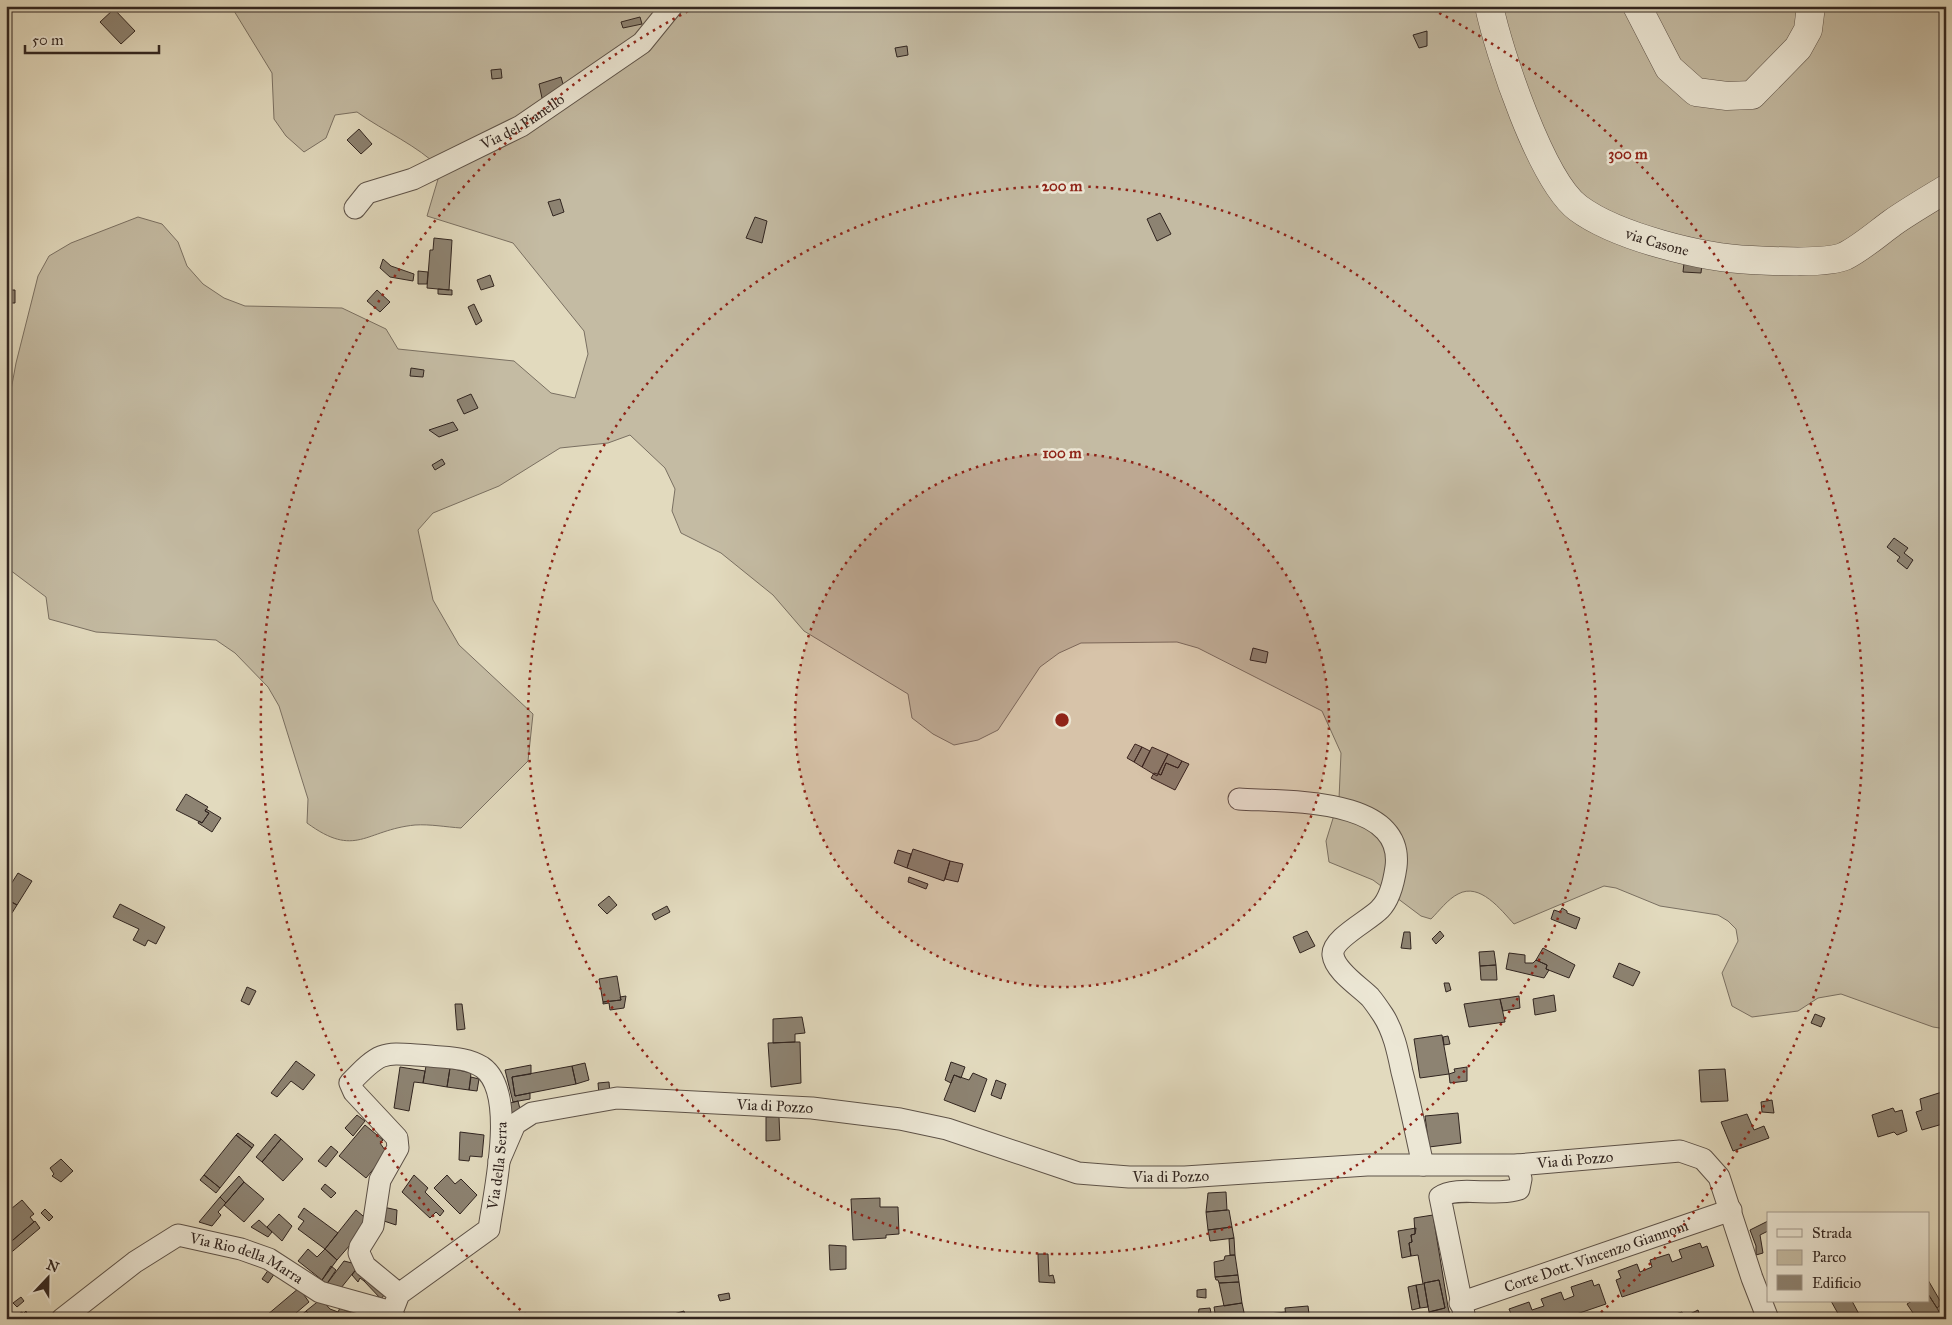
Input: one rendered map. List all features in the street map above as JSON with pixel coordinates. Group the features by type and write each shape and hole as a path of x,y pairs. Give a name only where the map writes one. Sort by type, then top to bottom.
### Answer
{"street":[{"name":"Via del Pianello","path":"355,208 367,193 413,179 521,126 642,43 672,6"},
{"name":"via Casone","path":"1489,6 1496,40 1538,149 1558,187 1578,208 1611,226 1655,242 1732,259 1796,261 1844,257 1946,189"},
{"path":"1637,6 1669,68 1696,92 1727,96 1752,95 1798,48 1808,30 1811,6"},
{"path":"1238,799 1302,803 1354,811 1372,820 1388,833 1395,846 1396,870 1387,900 1380,910 1336,944 1332,954 1336,965 1371,999 1389,1024 1423,1165"},
{"name":"Via della Serra","path":"387,1053 466,1059 483,1068 495,1082 501,1101 499,1161 488,1229 395,1308 365,1266 359,1253 360,1247 373,1226 380,1180 398,1148 397,1138 354,1092 350,1083 370,1061 387,1053"},
{"name":"Via di Pozzo","path":"499,1161 515,1124 532,1113 617,1098 812,1108 900,1119 947,1129 1078,1173 1185,1177 1367,1165 1517,1165 1680,1151 1703,1159 1719,1177 1752,1278 1768,1319"},
{"path":"1462,1311 1440,1197 1447,1192 1491,1194 1519,1190 1521,1179 1517,1165"},
{"name":"Corte Dott. Vincenzo Giannoni","path":"1462,1311 1731,1210"},
{"name":"Via Rio della Marra","path":"62,1319 135,1262 178,1235 241,1249 269,1259 320,1292 395,1308"}],"green space":[{"path":"231,6 1946,6 1946,1029 1933,1027 1841,994 1818,998 1798,1011 1752,1017 1732,1006 1722,973 1738,941 1736,929 1728,921 1718,915 1660,906 1616,888 1604,886 1514,924 1489,899 1474,892 1466,891 1454,896 1431,919 1421,916 1373,880 1329,862 1326,841 1339,799 1341,753 1322,711 1198,648 1177,642 1081,643 1059,653 1040,667 998,730 978,740 954,745 933,734 912,718 908,694 804,631 773,595 721,553 681,533 672,511 675,489 665,468 630,435 608,443 560,448 499,486 433,513 418,530 433,600 459,645 533,714 528,761 461,828 415,825 350,841 324,834 307,823 308,799 279,706 268,687 235,653 216,640 96,632 49,619 46,597 6,567 6,417 16,363 38,276 49,256 71,243 138,217 162,224 178,242 187,266 203,284 224,298 245,306 342,308 386,329 398,349 514,361 551,393 575,398 588,354 584,331 513,243 427,216 441,169 432,160 357,112 335,115 326,138 304,152 286,136 274,119 272,73"}],"building":[{"path":"114,9 135,31 121,44 100,22"},
{"path":"640,17 642,24 623,28 621,22"},
{"path":"1427,31 1427,46 1419,48 1413,35"},
{"path":"907,46 908,55 897,57 895,48"},
{"path":"501,69 502,78 492,79 491,70"},
{"path":"561,77 565,91 542,98 539,84"},
{"path":"359,129 372,144 361,154 347,140"},
{"path":"560,199 564,212 553,216 548,202"},
{"path":"1160,213 1171,234 1157,241 1147,219"},
{"path":"755,217 767,221 762,243 746,238"},
{"path":"434,238 452,240 449,290 427,288 430,250 433,250"},
{"path":"383,259 391,266 414,274 413,281 390,277 380,268"},
{"path":"1684,263 1702,264 1701,273 1683,272"},
{"path":"418,271 428,272 427,284 418,284"},
{"path":"490,275 494,286 481,290 477,280"},
{"path":"438,289 452,290 452,295 438,294"},
{"path":"6,290 15,290 15,303 6,303"},
{"path":"377,290 390,302 380,312 367,301"},
{"path":"474,304 482,321 476,325 468,307"},
{"path":"411,368 424,370 423,377 410,376"},
{"path":"471,394 478,408 464,414 457,400"},
{"path":"453,422 458,430 439,437 429,430"},
{"path":"442,459 445,464 435,470 432,465"},
{"path":"1894,538 1908,548 1904,553 1913,560 1907,569 1897,561 1900,557 1887,547"},
{"path":"1253,648 1268,652 1266,663 1250,660"},
{"path":"1135,744 1142,747 1134,762 1127,758"},
{"path":"1142,747 1150,751 1142,767 1134,762"},
{"path":"1152,747 1168,754 1157,776 1142,767"},
{"path":"1168,754 1182,761 1178,768 1166,763 1161,775 1158,773"},
{"path":"1182,761 1189,764 1175,790 1151,778 1154,773 1161,775 1166,763 1178,768"},
{"path":"186,794 208,807 205,811 209,813 202,823 176,810"},
{"path":"206,809 221,818 212,832 198,823 199,821 202,823 209,813 205,811"},
{"path":"913,849 950,861 944,881 907,868"},
{"path":"898,850 911,854 907,868 894,863"},
{"path":"950,861 963,864 958,882 945,879"},
{"path":"18,873 32,881 17,905 6,899 6,892"},
{"path":"909,877 928,884 926,889 908,882"},
{"path":"609,896 617,905 607,914 598,905"},
{"path":"6,899 17,905 12,913 6,909"},
{"path":"120,904 165,927 156,944 148,940 145,946 133,940 139,929 113,917"},
{"path":"667,906 670,912 655,920 652,914"},
{"path":"1562,908 1567,913 1580,918 1576,929 1551,919 1554,910 1560,912"},
{"path":"1307,931 1315,946 1300,953 1293,937"},
{"path":"1440,931 1444,936 1436,944 1432,939"},
{"path":"1404,932 1410,932 1411,949 1401,948"},
{"path":"1543,948 1575,965 1569,978 1546,969 1547,965 1536,960"},
{"path":"1494,951 1496,965 1480,966 1479,952"},
{"path":"1509,953 1525,955 1525,963 1533,963 1536,960 1547,965 1546,969 1549,970 1544,978 1506,969"},
{"path":"1619,963 1640,972 1633,986 1613,977"},
{"path":"1496,965 1497,980 1481,980 1480,966"},
{"path":"617,976 621,1000 603,1002 599,979"},
{"path":"1444,983 1449,983 1451,990 1446,992"},
{"path":"247,987 256,991 249,1005 241,1001"},
{"path":"1554,995 1556,1011 1535,1015 1533,999"},
{"path":"626,996 624,1008 610,1010 609,1003 603,1004 603,1002 621,1000 620,997"},
{"path":"1519,996 1520,1008 1503,1011 1500,999"},
{"path":"1500,999 1505,1022 1469,1027 1464,1004"},
{"path":"455,1004 462,1004 465,1029 457,1030"},
{"path":"1815,1014 1825,1018 1821,1027 1811,1023"},
{"path":"802,1017 805,1033 795,1034 795,1042 773,1043 773,1019"},
{"path":"1442,1035 1449,1074 1420,1078 1414,1039"},
{"path":"1448,1036 1450,1044 1444,1045 1443,1037"},
{"path":"800,1042 801,1083 771,1087 768,1043"},
{"path":"296,1061 315,1075 303,1090 291,1081 277,1097 271,1093"},
{"path":"951,1062 965,1067 961,1078 954,1075 951,1083 945,1080"},
{"path":"585,1063 589,1080 576,1084 572,1066"},
{"path":"531,1065 531,1074 512,1077 515,1096 530,1093 530,1099 513,1102 505,1070"},
{"path":"426,1066 450,1068 447,1087 423,1083"},
{"path":"572,1066 576,1084 515,1096 512,1077"},
{"path":"400,1067 425,1071 423,1083 414,1082 409,1111 394,1108"},
{"path":"1467,1067 1467,1081 1450,1083 1449,1074 1455,1072 1454,1069"},
{"path":"450,1068 471,1073 469,1090 447,1087"},
{"path":"1725,1069 1728,1101 1701,1102 1699,1070"},
{"path":"973,1073 987,1079 975,1112 944,1100 954,1075 969,1080"},
{"path":"471,1077 479,1079 477,1091 469,1090"},
{"path":"996,1080 1006,1084 1001,1099 991,1095"},
{"path":"609,1082 610,1094 599,1095 598,1083"},
{"path":"1942,1092 1946,1103 1946,1123 1922,1130 1916,1112 1922,1110 1920,1099"},
{"path":"1772,1100 1774,1113 1762,1112 1761,1102"},
{"path":"518,1101 520,1109 512,1114 510,1103"},
{"path":"1893,1108 1895,1112 1902,1110 1907,1131 1897,1135 1894,1132 1878,1137 1872,1115"},
{"path":"1458,1113 1461,1143 1429,1147 1425,1116"},
{"path":"1747,1114 1754,1130 1764,1126 1769,1138 1733,1151 1721,1122"},
{"path":"357,1115 365,1121 353,1136 345,1128"},
{"path":"766,1117 779,1117 780,1140 766,1141"},
{"path":"365,1125 383,1140 380,1143 387,1153 366,1178 339,1156"},
{"path":"460,1132 484,1135 482,1157 470,1156 469,1161 459,1160"},
{"path":"238,1133 254,1145 252,1148 236,1135"},
{"path":"275,1134 281,1139 262,1162 256,1157"},
{"path":"236,1135 252,1148 220,1188 204,1175"},
{"path":"281,1139 303,1159 283,1181 262,1162"},
{"path":"331,1146 338,1152 326,1167 318,1161"},
{"path":"61,1159 73,1171 61,1182 52,1176 54,1174 50,1168"},
{"path":"204,1175 220,1188 216,1193 200,1180"},
{"path":"414,1175 428,1188 425,1192 444,1211 440,1216 436,1212 430,1218 402,1192"},
{"path":"447,1175 455,1184 461,1179 477,1195 460,1214 434,1188"},
{"path":"239,1176 244,1182 226,1203 220,1197"},
{"path":"244,1182 264,1199 244,1222 224,1205"},
{"path":"325,1184 336,1193 331,1198 321,1189"},
{"path":"1226,1192 1227,1210 1206,1212 1208,1193"},
{"path":"220,1197 226,1203 218,1212 221,1215 212,1226 199,1222"},
{"path":"880,1198 880,1207 898,1207 899,1234 886,1235 886,1238 853,1240 851,1199"},
{"path":"22,1200 34,1214 30,1217 34,1222 6,1246 6,1213"},
{"path":"383,1207 397,1210 396,1225 381,1220"},
{"path":"304,1208 338,1233 325,1249 298,1229 304,1221 298,1217"},
{"path":"45,1209 53,1217 49,1221 41,1213"},
{"path":"356,1210 370,1222 337,1260 325,1249"},
{"path":"1229,1210 1232,1227 1208,1230 1206,1212"},
{"path":"279,1214 292,1226 282,1241 267,1227"},
{"path":"1433,1215 1451,1319 1430,1319 1429,1312 1445,1308 1439,1280 1424,1283 1428,1307 1420,1308 1416,1285 1423,1284 1418,1255 1411,1256 1409,1243 1412,1242 1411,1235 1415,1234 1414,1218"},
{"path":"259,1220 272,1232 268,1237 251,1227"},
{"path":"35,1221 40,1228 7,1256 6,1246"},
{"path":"1767,1222 1767,1232 1760,1235 1763,1253 1756,1255 1756,1246 1750,1230"},
{"path":"1232,1227 1234,1238 1210,1241 1208,1230"},
{"path":"1416,1228 1415,1234 1411,1235 1412,1242 1409,1243 1411,1256 1402,1258 1398,1231"},
{"path":"1234,1238 1235,1255 1230,1255 1229,1239"},
{"path":"1700,1243 1702,1248 1707,1246 1714,1266 1622,1297 1616,1280 1621,1278 1618,1271 1637,1264 1640,1272 1652,1267 1650,1260 1669,1254 1672,1262 1682,1258 1679,1250"},
{"path":"829,1245 846,1246 846,1269 830,1270"},
{"path":"308,1249 317,1257 325,1249 337,1260 322,1280 298,1261"},
{"path":"1038,1254 1048,1254 1049,1276 1053,1275 1055,1283 1039,1282"},
{"path":"1235,1255 1238,1275 1215,1277 1214,1262 1224,1260 1225,1256"},
{"path":"344,1261 352,1263 357,1268 337,1293 326,1285"},
{"path":"331,1266 336,1270 326,1285 322,1280"},
{"path":"357,1268 367,1277 364,1281 360,1278 358,1282 352,1275"},
{"path":"269,1269 275,1273 268,1283 262,1279"},
{"path":"1238,1275 1239,1282 1219,1283 1215,1277"},
{"path":"367,1277 385,1294 381,1299 364,1281"},
{"path":"1439,1280 1445,1308 1429,1312 1424,1283"},
{"path":"1592,1280 1594,1286 1599,1284 1606,1304 1562,1319 1508,1319 1512,1316 1509,1309 1529,1302 1532,1310 1544,1306 1541,1299 1561,1292 1564,1300 1574,1296 1571,1287"},
{"path":"1239,1282 1242,1303 1224,1306 1219,1283"},
{"path":"1930,1283 1942,1304 1937,1308 1930,1297"},
{"path":"1416,1285 1420,1308 1412,1310 1408,1287"},
{"path":"299,1288 309,1302 289,1319 271,1319 267,1315"},
{"path":"1206,1289 1206,1298 1197,1297 1197,1290"},
{"path":"729,1293 730,1299 720,1301 718,1295"},
{"path":"21,1297 24,1301 17,1307 13,1303"},
{"path":"1930,1297 1943,1319 1917,1319 1907,1304 1910,1302 1930,1302"},
{"path":"321,1299 330,1309 338,1312 340,1308 363,1318 314,1319 306,1311"},
{"path":"1832,1302 1853,1302 1860,1316 1855,1319 1841,1319"},
{"path":"1242,1303 1245,1317 1216,1319 1214,1307"},
{"path":"1308,1306 1309,1314 1306,1314 1307,1319 1286,1319 1285,1308"},
{"path":"1210,1308 1211,1313 1198,1315 1199,1309"},
{"path":"1698,1310 1701,1319 1667,1319 1666,1317 1682,1312 1684,1317"},
{"path":"26,1311 29,1319 12,1318 22,1312 23,1314"},
{"path":"306,1311 314,1319 297,1319"},
{"path":"684,1311 686,1319 668,1319 667,1316"},
{"path":"1286,1312 1286,1319 1269,1319 1269,1314"},
{"path":"1211,1313 1211,1319 1198,1319 1198,1315"}]}
